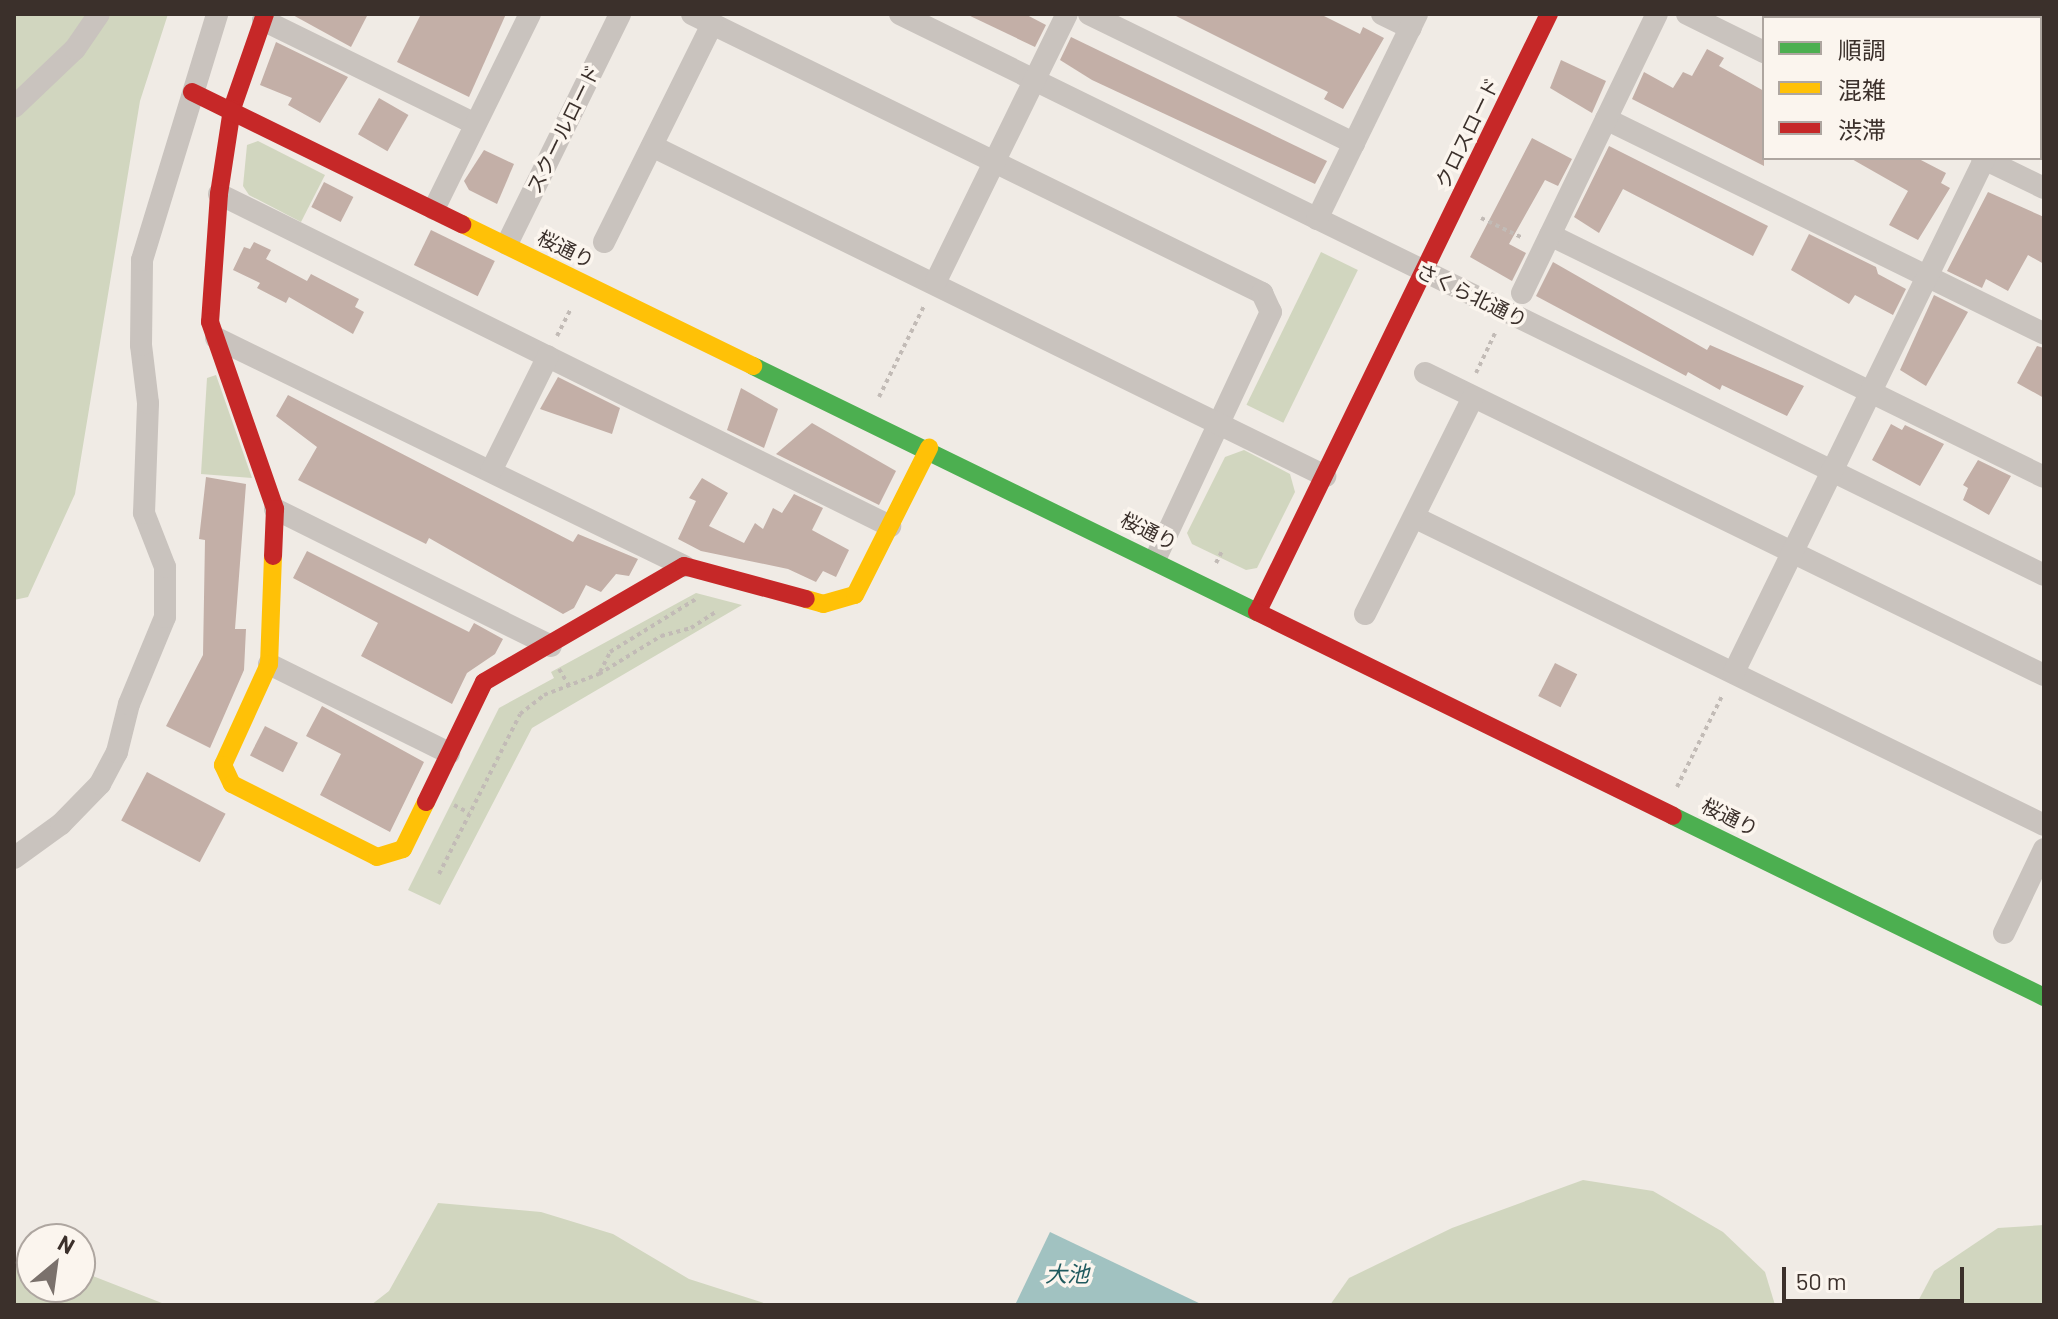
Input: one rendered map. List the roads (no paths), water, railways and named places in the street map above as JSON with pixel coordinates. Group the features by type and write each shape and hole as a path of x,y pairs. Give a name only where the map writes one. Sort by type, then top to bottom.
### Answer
{"street":[{"path":"14,107 75,49 99,14"},
{"path":"14,858 61,824 100,784 117,752 129,704 165,617 165,567 144,513 148,403 141,345 142,260 217,14"},
{"path":"434,209 530,14"},
{"name":"スクールロード","path":"507,244 620,14"},
{"name":"さくら北通り","path":"900,14 2044,575"},
{"path":"936,281 1067,14"},
{"path":"1089,14 1354,143"},
{"path":"1317,219 1414,21 1382,14"},
{"name":"クロスロード","path":"1259,609 1549,14"},
{"path":"1522,293 1657,14"},
{"path":"1687,14 1762,51"},
{"path":"475,124 264,17 232,109 219,194 210,322 275,509 269,664 223,765 232,784 377,857 403,849 484,682 553,655 684,566"},
{"path":"604,242 652,146 702,19 1262,293 1271,312 1156,558"},
{"name":"桜通り","path":"192,92 1156,558 2044,997"},
{"path":"1606,119 2044,334"},
{"path":"652,146 936,281 1325,476"},
{"path":"1734,672 1983,160"},
{"path":"1988,160 2044,188"},
{"path":"219,194 890,526"},
{"path":"1547,241 1871,392 2044,477"},
{"path":"216,338 684,566 823,604 855,595 929,448"},
{"path":"491,471 548,356"},
{"path":"1425,373 2044,675"},
{"path":"1365,614 1414,517 1469,395"},
{"path":"275,509 553,655"},
{"path":"1414,517 2044,825"},
{"path":"269,664 449,753"},
{"path":"2004,933 2044,849"}],"water":[{"name":"大池","path":"1050,1232 1203,1305 1015,1305"}]}
